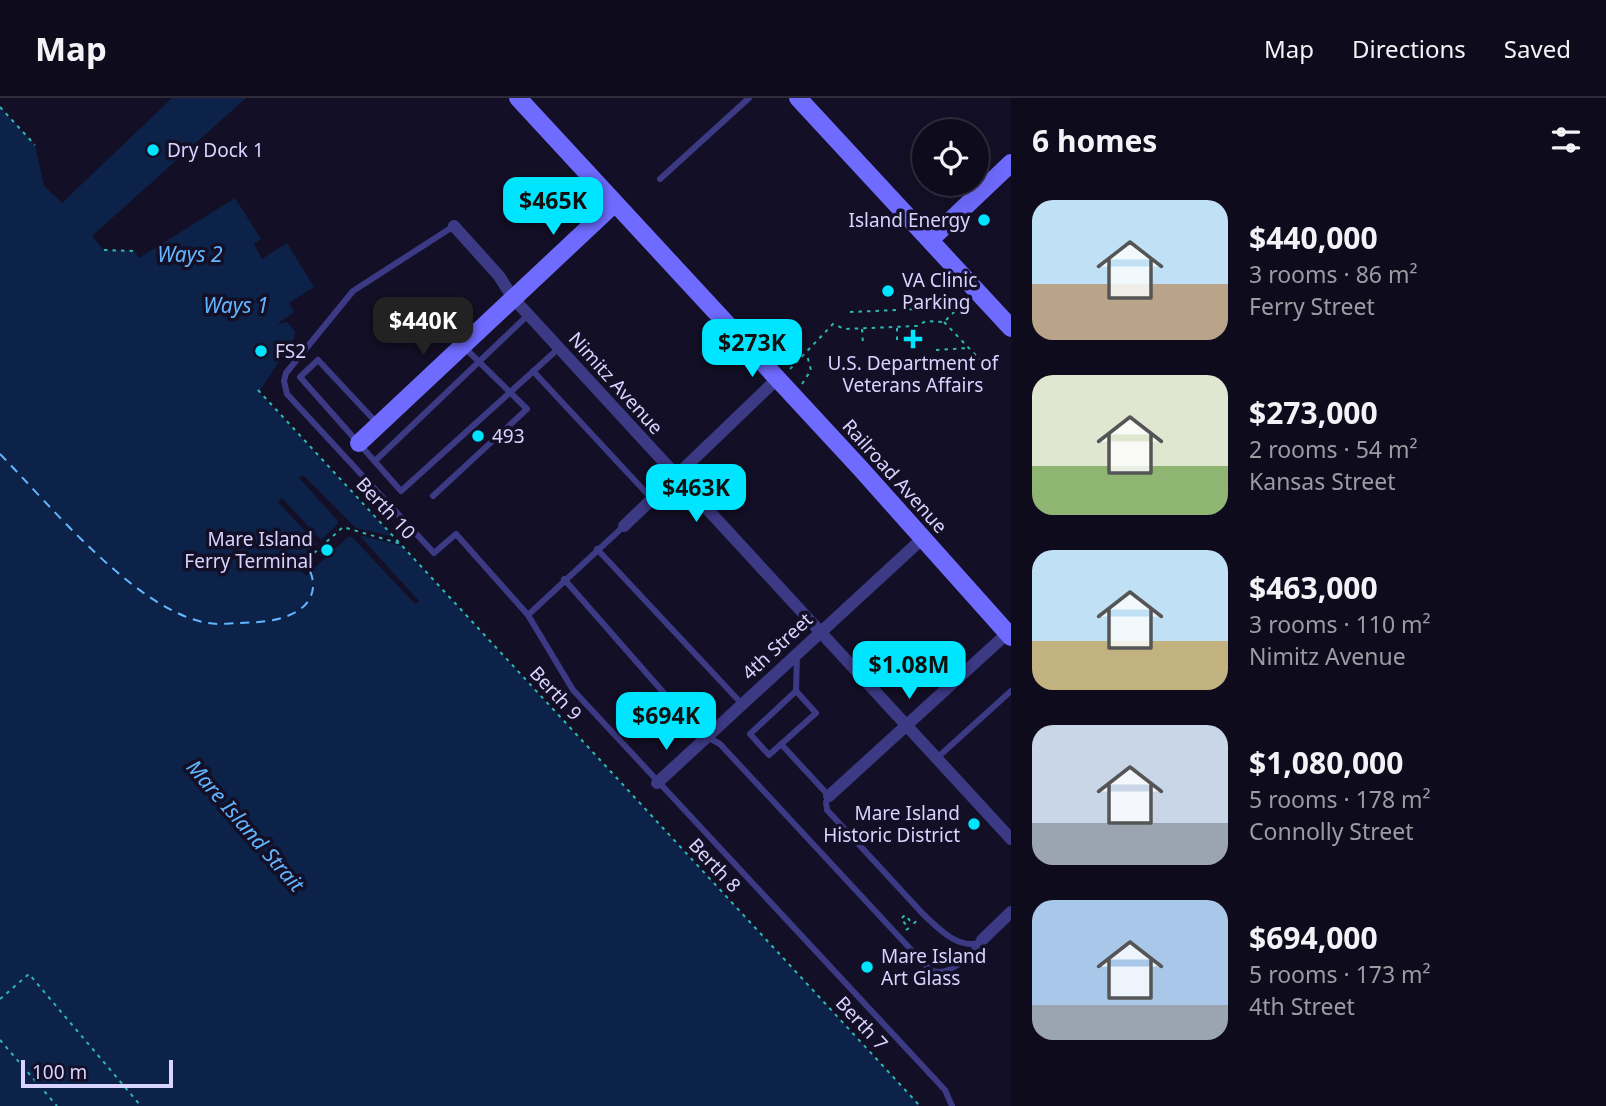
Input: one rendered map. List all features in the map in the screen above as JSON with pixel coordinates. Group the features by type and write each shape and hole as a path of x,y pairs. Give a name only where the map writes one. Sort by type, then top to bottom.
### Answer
{"street":[{"name":"Railroad Avenue","path":"518,98 615,203 784,374 923,538 1010,633"},
{"path":"798,98 1011,328"},
{"path":"930,240 1011,163"},
{"path":"359,443 513,298 532,284 615,203"},
{"name":"Nimitz Avenue","path":"454,226 499,276 513,298 675,477 1011,839"},
{"path":"624,526 784,374"},
{"name":"4th Street","path":"657,783 923,538"},
{"path":"829,796 1010,633"},
{"path":"982,940 1011,912"}],"lane":[{"path":"660,179 749,98"},
{"path":"454,226 353,292 291,366 284,388 287,394 434,553 456,534 528,615 573,690 946,1090 952,1106"},
{"path":"375,461 480,364 528,315"},
{"path":"433,496 527,409 463,345"},
{"path":"379,425 318,360 300,377 401,491 559,348"},
{"path":"533,371 652,499"},
{"path":"528,615 624,526"},
{"path":"597,550 742,704"},
{"path":"564,579 698,732 720,744 929,969 938,973 947,971 968,957 982,940"},
{"path":"796,691 750,734 769,755 816,713 796,691 797,653"},
{"path":"937,758 1011,691"},
{"path":"781,744 829,796 827,810 923,914 940,930 962,943 972,944 982,940"}],"path":[{"path":"0,107 35,145"},
{"path":"104,250 134,251"},
{"path":"850,312 921,309"},
{"path":"784,374 816,345 813,342 833,324 845,329 944,322 957,309"},
{"path":"944,322 985,365"},
{"path":"897,327 897,343"},
{"path":"862,328 863,344"},
{"path":"936,350 969,348"},
{"path":"802,384 810,367 807,354"},
{"name":"Berth 10","path":"258,390 401,541 492,645"},
{"path":"310,571 303,563 343,527 401,541"},
{"name":"Berth 9","path":"492,645 628,791"},
{"name":"Berth 8","path":"628,791 783,958"},
{"path":"899,937 923,914"},
{"path":"909,928 901,919 905,915 913,924"},
{"name":"Berth 7","path":"783,958 920,1106"},
{"path":"0,999 29,974 141,1106"},
{"path":"0,1040 57,1106"}],"water":[{"path":"172,98 246,98 92,236 104,250 134,251 139,258 235,198 261,239 254,244 262,259 287,243 314,287 289,303 294,312 277,324 287,322 295,331 294,339 259,392 920,1106 0,1106 0,107 35,145 44,186 62,203"}],"pier":[{"name":"Mare Island Ferry Terminal","path":"303,475 356,528 394,537 403,546 359,535 419,601 415,604 352,537 348,537 306,576 295,564 317,544 278,502 282,498 321,540 338,521 299,478"}],"ferry route":[{"path":"0,454 69,527 124,578 152,599 180,614 216,624 262,622 282,618 296,612 306,604 312,594 310,571"}],"place":[{"name":"Dry Dock 1","path":"153,150"},
{"name":"Island Energy","path":"984,220"},
{"name":"VA Clinic Parking","path":"888,291"},
{"name":"U.S. Department of Veterans Affairs","path":"913,339"},
{"name":"FS2","path":"261,351"},
{"name":"493","path":"478,436"},
{"name":"Mare Island Ferry Terminal","path":"327,550"},
{"name":"Mare Island Historic District","path":"974,824"},
{"name":"Mare Island Art Glass","path":"867,967"}],"water label":[{"name":"Ways 2","path":"190,255"},
{"name":"Ways 1","path":"236,306"},
{"name":"Mare Island Strait","path":"245,826"}]}
